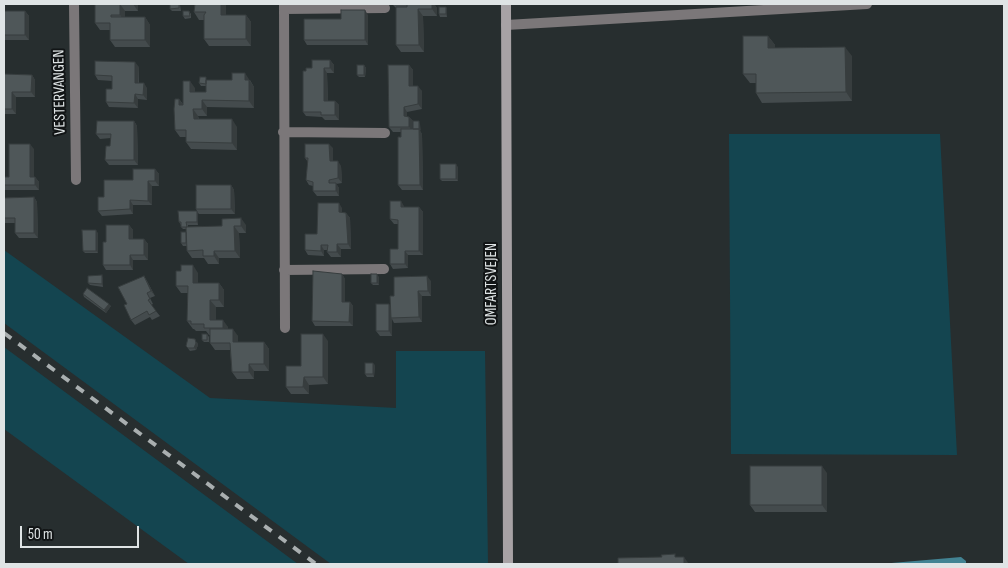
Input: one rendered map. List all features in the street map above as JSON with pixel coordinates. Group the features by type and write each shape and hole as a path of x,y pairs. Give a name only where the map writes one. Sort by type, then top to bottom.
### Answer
{"main road":[{"name":"OMFARTSVEJEN","path":"506,4 508,564"}],"street":[{"name":"VESTERVANGEN","path":"74,4 76,180"},
{"path":"506,25 867,4"},
{"path":"285,328 284,6 385,8"},
{"path":"284,132 385,133"},
{"path":"284,270 384,269"}],"shaded area":[{"path":"729,134 940,134 957,455 731,454"},
{"path":"4,250 210,398 396,408 396,351 485,351 488,564 331,564 4,323"},
{"path":"4,347 298,564 189,564 4,429"},
{"path":"961,557 966,561 966,564 880,564"}],"building":[{"path":"95,4 120,4 120,15 111,15 111,17 145,17 145,40 110,40 110,23 95,23"},
{"path":"170,4 179,4 179,8 170,9"},
{"path":"195,4 221,4 221,15 246,15 246,39 204,39 204,15 206,12 194,12"},
{"path":"407,4 432,4 432,9 418,9 419,45 396,45 396,7 407,7"},
{"path":"439,7 446,7 446,14 439,14"},
{"path":"341,10 365,10 365,40 304,40 304,19 341,19"},
{"path":"4,11 25,11 25,35 4,35"},
{"path":"183,11 189,11 190,16 183,16"},
{"path":"743,36 768,36 768,48 845,47 846,92 756,93 756,74 743,74"},
{"path":"312,60 330,60 330,68 324,68 324,101 335,101 335,115 321,115 321,112 303,112 303,71 306,71 306,68 312,68"},
{"path":"95,61 135,62 135,83 144,83 143,95 135,94 134,103 106,102 106,89 112,89 112,76 95,75"},
{"path":"357,65 364,65 364,75 357,75"},
{"path":"388,65 409,65 409,86 418,86 418,104 404,107 404,116 409,117 409,127 389,127"},
{"path":"232,73 245,73 245,80 249,80 249,101 202,100 202,109 193,109 194,119 232,119 232,143 186,142 186,130 175,130 175,99 179,99 179,105 183,105 183,81 190,81 190,92 206,92 206,80 232,80"},
{"path":"4,74 32,75 31,92 12,92 12,109 4,109"},
{"path":"200,77 206,77 206,84 199,83"},
{"path":"97,121 134,121 134,160 105,160 106,146 110,146 111,134 96,134"},
{"path":"413,121 419,121 419,129 413,129"},
{"path":"401,129 419,129 420,185 398,185 398,137 401,137"},
{"path":"9,144 30,144 30,177 35,177 35,185 4,185 4,177 9,177"},
{"path":"305,144 329,144 330,161 338,161 338,178 329,180 329,183 336,183 336,191 313,191 313,182 306,180 308,158 305,158"},
{"path":"440,164 456,164 456,179 440,179"},
{"path":"133,169 155,169 155,181 148,181 148,201 130,200 130,209 98,211 98,197 104,197 104,180 133,180"},
{"path":"196,185 231,185 231,209 196,209"},
{"path":"34,197 34,233 15,233 15,218 4,218 4,198"},
{"path":"390,201 401,201 401,207 419,207 419,251 405,251 405,264 390,264 390,249 398,249 398,220 390,219"},
{"path":"318,203 339,203 339,212 346,213 348,244 337,244 337,252 327,252 328,245 321,245 321,251 305,250 305,234 317,234"},
{"path":"178,211 197,211 197,222 186,222 187,227 181,227"},
{"path":"241,218 241,226 234,226 235,251 214,251 214,256 203,256 203,250 187,251 186,227 222,226 222,219"},
{"path":"106,225 129,225 129,239 144,239 144,255 130,255 130,265 103,265 103,242 106,242"},
{"path":"82,230 96,230 96,251 83,251"},
{"path":"181,232 186,232 186,243 181,243"},
{"path":"181,265 193,265 193,283 219,283 219,300 210,300 210,320 223,320 223,328 204,328 204,324 191,324 191,321 187,321 188,286 176,286 176,271 181,271"},
{"path":"313,271 342,274 342,302 350,302 349,322 312,321"},
{"path":"371,274 377,274 377,283 371,283"},
{"path":"102,275 102,284 88,283 88,276"},
{"path":"144,276 151,291 147,293 150,299 148,300 156,311 149,315 147,311 131,320 124,305 127,304 118,287"},
{"path":"427,276 428,291 418,291 419,317 391,318 390,296 394,296 394,277"},
{"path":"87,288 109,304 104,310 83,294"},
{"path":"376,304 389,304 389,331 376,331"},
{"path":"210,329 233,329 233,342 264,342 264,364 249,364 249,372 232,372 230,343 210,343"},
{"path":"202,334 207,334 207,340 202,340"},
{"path":"301,334 323,334 323,377 304,377 303,387 286,387 286,366 301,366"},
{"path":"188,338 195,339 194,348 186,346"},
{"path":"365,363 373,363 373,374 365,374"},
{"path":"750,466 822,466 822,505 750,505"},
{"path":"675,554 675,557 684,557 684,564 618,564 618,558 662,557 661,555"}],"railway":[{"path":"4,333 316,564"}]}
